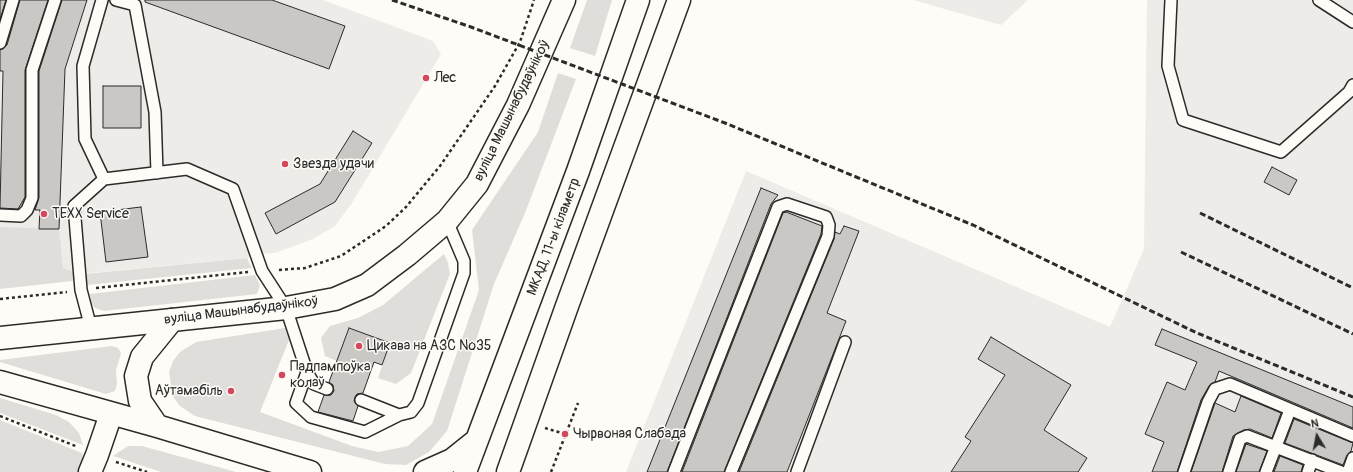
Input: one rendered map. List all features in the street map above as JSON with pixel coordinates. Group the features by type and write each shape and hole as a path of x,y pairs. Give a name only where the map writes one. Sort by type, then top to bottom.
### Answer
{"main road":[{"name":"вуліца Машынабудаўнікоў","path":"0,338 286,308 335,299 367,285 408,255 447,221 477,184 515,112 564,0"},
{"name":"МКАД, 11-ы кіламетр","path":"465,472 578,171 638,0"},
{"path":"508,472 566,306 679,0"},
{"path":"157,426 140,400 136,376 142,357 172,320"},
{"path":"0,382 313,471"},
{"path":"94,464 110,414"},
{"path":"425,472 452,460 477,440"}],"lane":[{"path":"0,43 13,0"},
{"path":"0,215 21,216 27,210 32,198 32,70 54,0"},
{"path":"102,0 83,66 85,139 104,179"},
{"path":"116,0 135,5 155,112 157,173"},
{"path":"1171,0 1168,66 1183,120 1281,152 1349,92 1353,85"},
{"path":"1319,0 1353,22"},
{"path":"91,328 80,290 74,206 104,179 187,169 233,189 262,271 286,308 307,372 314,384 327,389"},
{"path":"674,472 778,207 787,204 826,217 829,225 828,236 731,472"},
{"path":"307,372 296,402 311,417 365,432 399,415 411,412 418,403 464,273 464,261 447,221"},
{"path":"797,472 845,342"},
{"path":"1184,472 1208,402 1215,389 1230,384 1353,436"},
{"path":"360,400 399,415"},
{"path":"1266,472 1290,410"},
{"path":"1229,472 1240,439 1247,436 1341,472"},
{"path":"1348,472 1353,458"},
{"path":"1308,472 1312,460"}],"path":[{"path":"0,299 262,271 305,268 341,256 386,226 406,207 440,166 495,86 520,42 534,0"},
{"path":"551,472 578,404"},
{"path":"0,416 94,464 148,472"}],"shaded area":[{"path":"0,0 323,0 433,41 441,54 352,203 335,226 313,239 275,253 257,254 247,258 80,274 63,268 0,227"},
{"path":"587,0 612,0 595,56 570,48"},
{"path":"913,0 1028,0 1001,25"},
{"path":"1147,0 1353,0 1353,472 626,472 746,171 1110,327 1144,249"},
{"path":"558,73 576,79 525,213 494,284 447,431 429,452 406,465 385,464 195,416 180,406 173,397 169,372 173,361 180,352 196,342 285,328 289,340 260,412 352,446 378,452 408,446 432,424 479,290 472,230 538,132"},
{"path":"0,227 59,229 63,268 80,274 72,281 0,289"},
{"path":"444,254 448,263 450,274 411,373 396,384 378,378 390,343 349,328 337,361 325,356 321,338 330,326 358,318 383,305"},
{"path":"247,258 252,268 87,285 85,274"},
{"path":"255,275 260,285 257,294 104,311 95,308 91,303 90,294"},
{"path":"112,346 118,348 121,353 116,370 117,384 115,391 106,394 0,362 0,360"},
{"path":"0,398 56,415 69,422 79,433 83,445 0,413"},
{"path":"0,420 82,453 84,463 79,472 0,472"},
{"path":"128,446 142,446 236,472 161,472 113,456"}],"building":[{"path":"0,0 6,0 0,19"},
{"path":"20,0 48,0 25,70 25,197 18,209 0,208 3,71 0,71 0,50 7,45"},
{"path":"62,0 87,0 65,69 59,229 39,229 40,210 35,210 39,198 39,71"},
{"path":"145,0 272,0 345,26 329,69 145,2"},
{"path":"103,86 141,86 141,128 103,128"},
{"path":"353,131 372,143 335,202 276,234 265,213 320,184"},
{"path":"1272,167 1297,180 1289,195 1264,182"},
{"path":"761,188 778,195 771,204 667,472 647,472"},
{"path":"141,207 148,257 106,262 100,212"},
{"path":"786,212 822,226 821,234 724,472 682,472 783,213"},
{"path":"844,226 859,231 827,313 846,321 787,472 739,472 834,239 835,232 840,234"},
{"path":"349,328 390,343 382,365 374,362 363,393 357,394 355,397 354,401 358,406 353,421 318,412 324,395 331,395 334,391 333,385 329,382"},
{"path":"1162,329 1353,407 1353,428 1219,371 1215,382 1209,386 1201,400 1177,472 1152,472 1164,442 1145,434 1167,382 1185,390 1197,362 1155,345"},
{"path":"991,337 1071,385 1044,430 1087,458 1078,472 951,472 971,441 965,437 1005,375 978,359"},
{"path":"1241,396 1281,413 1272,438 1250,429 1244,430 1233,436 1222,472 1191,472 1215,403 1235,412"},
{"path":"1294,419 1353,443 1351,451 1347,455 1343,465 1285,443"},
{"path":"1246,444 1267,451 1259,472 1236,472"},
{"path":"1280,456 1303,465 1301,472 1274,472"}],"railway":[{"path":"392,0 471,27 725,123 973,225 1197,333 1353,397"},
{"path":"1200,213 1353,288"},
{"path":"1181,252 1353,334"}],"place":[{"name":"Лес","path":"426,78"},
{"name":"Звезда удачи","path":"285,164"},
{"name":"TEXX Service","path":"44,214"},
{"name":"Цикава на АЗС №35","path":"359,346"},
{"name":"Падпампоўка колаў","path":"282,375"},
{"name":"Аўтамабіль","path":"231,391"},
{"name":"Чырвоная Слабада","path":"565,434"}]}
